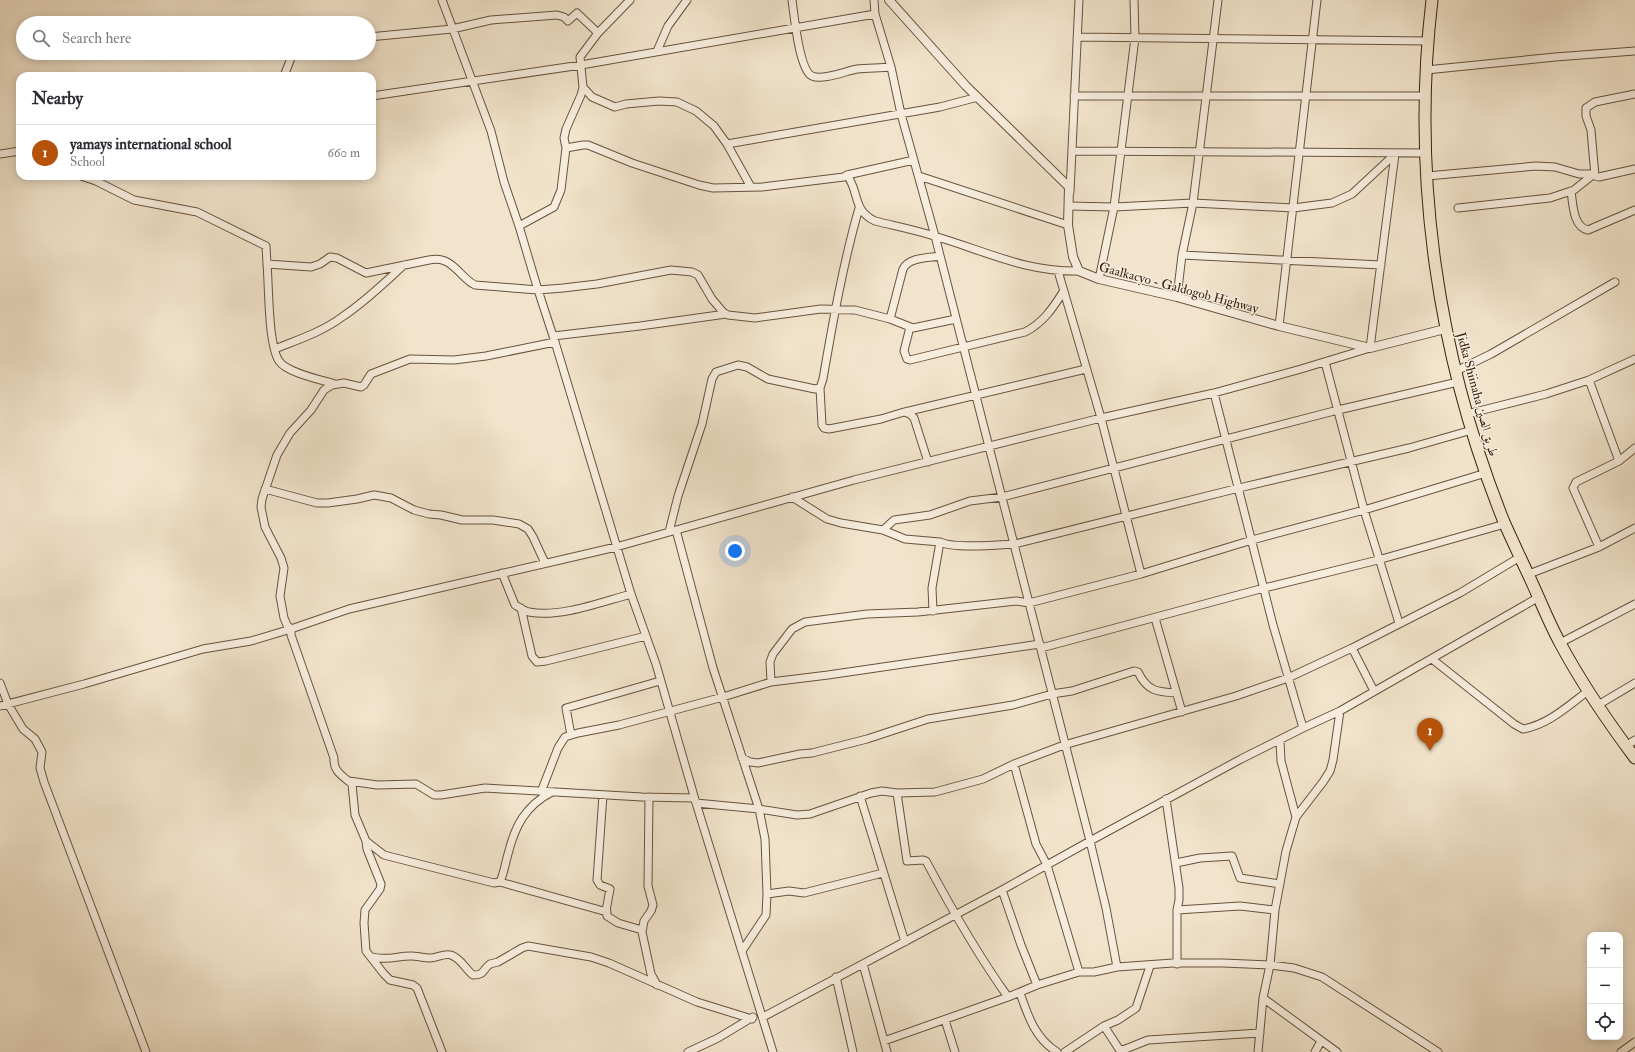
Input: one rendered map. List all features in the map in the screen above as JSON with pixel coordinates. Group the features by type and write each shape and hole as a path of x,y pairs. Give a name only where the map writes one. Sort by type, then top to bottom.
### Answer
{"main road":[{"name":"Jidka Shiinaha طريق الصين","path":"1432,0 1425,96 1427,176 1436,264 1445,329 1458,382 1486,473 1505,524 1560,643 1588,691 1630,743 1635,758"}],"street":[{"path":"442,0 491,131 504,182 554,339 616,547 660,681 773,1052"},
{"path":"519,226 554,207 561,190 566,148 564,138 583,87 581,65 582,53 598,33 630,0"},
{"path":"792,0 796,28 804,65 808,74 813,77 821,78 858,69 891,67"},
{"path":"874,0 875,14 891,67 901,114 935,236 962,348 1015,544 1064,745 1090,841 1106,908 1117,968"},
{"name":"Gaalkacyo - Galdogob Highway","path":"890,0 978,97 1069,186 1068,225 1073,258 1079,271 1099,279 1177,297 1279,326 1370,348 1445,329"},
{"path":"919,176 1068,225 1079,0"},
{"path":"1099,279 1114,207 1128,96 1135,38 1134,0"},
{"path":"1177,297 1182,255 1193,203 1218,0"},
{"path":"1279,326 1317,0"},
{"path":"657,51 668,26 685,1"},
{"path":"376,35 452,29 491,20 512,18 557,15 564,17 568,21 577,13 598,33"},
{"path":"376,95 581,65 875,14"},
{"path":"1077,37 1428,41"},
{"path":"1426,70 1555,57 1635,51"},
{"path":"286,72 290,60"},
{"path":"583,87 592,97 615,107 626,104 659,101 677,102 696,111 714,126 727,144 751,187"},
{"path":"1594,174 1591,130 1586,116 1586,108 1595,102 1635,94"},
{"path":"1074,96 1425,96"},
{"path":"727,144 940,107 978,97"},
{"path":"566,148 583,144 588,145 632,163 706,186 726,188 844,178 848,175 914,160"},
{"path":"1072,151 1426,153"},
{"path":"0,154 16,152"},
{"path":"1069,206 1114,207 1193,203 1292,208 1332,203 1352,194 1395,154"},
{"path":"0,706 84,684 203,649 251,641 349,609 616,547 792,496 1101,418 1214,393 1326,362 1370,348 1395,154"},
{"path":"1427,176 1536,166 1555,167 1579,174 1594,174 1595,176 1599,177 1635,169"},
{"path":"1458,208 1550,198 1570,191 1594,174"},
{"path":"848,175 852,183 859,208 867,217 875,221 935,236 1033,268 1058,271 1079,271"},
{"path":"93,180 134,200 188,210 211,218 266,246 272,342 280,362 294,372 335,384"},
{"path":"1570,191 1576,219 1580,226 1584,229 1588,230 1635,210"},
{"path":"859,208 849,243 820,388 822,425 824,428 829,429 866,422 1086,369"},
{"path":"1182,255 1381,265"},
{"path":"890,319 905,264 915,260 940,256"},
{"path":"268,264 311,266 320,264 330,258 337,258 366,272 373,272 404,264 440,259 446,261 470,283 475,285 538,290 597,284 671,270 692,272 698,275 712,299 726,314"},
{"path":"275,349 312,334 341,318 375,292 404,264"},
{"path":"1058,271 1101,418 1141,574"},
{"path":"1456,371 1491,354 1615,282"},
{"path":"910,327 904,351 907,359 910,360 1025,332 1035,327 1044,319 1063,292"},
{"path":"442,1052 417,988 413,985 390,980 366,951 364,923 365,910 380,889 381,884 355,815 354,790 352,784 341,776 334,764 334,758 291,635 291,629 287,625 284,618 280,596 284,568 281,558 265,527 262,516 262,499 277,456 290,433 311,410 324,390 335,384 344,383 361,387 371,374 410,359 454,360 486,356 554,339 726,314 743,318 756,318 782,316 807,310 855,310 890,319 910,327 919,327 956,319"},
{"path":"1467,414 1546,394 1589,380 1635,359"},
{"path":"1326,362 1364,510 1378,560 1399,623"},
{"path":"742,951 766,915 768,894 765,839 759,809 713,668 673,531 678,496 702,424 712,379 716,372 738,365 747,367 768,379 815,389 820,388"},
{"path":"1589,380 1619,461"},
{"path":"883,530 894,520 930,515 970,502 1002,496 1227,440 1338,410 1458,382"},
{"path":"1214,393 1264,588 1303,728"},
{"path":"904,412 910,414 914,418 928,462"},
{"path":"792,496 827,520 883,530 905,539 940,542 945,544 1015,544 1239,488 1409,448 1472,430"},
{"path":"1598,547 1573,488 1576,482 1634,452"},
{"path":"772,682 770,662 773,654 792,629 797,625 823,619 867,614 933,611 1016,601 1029,603 1141,574 1252,540 1364,510 1486,473"},
{"path":"265,489 317,503 357,499 374,495 391,498 414,510 429,514 442,515 462,520 493,520 519,524 528,529 545,563"},
{"path":"541,792 558,748 565,737 571,735 723,697 772,682 1041,646 1378,560 1505,524"},
{"path":"1529,574 1598,547 1635,528"},
{"path":"933,611 932,588 940,542"},
{"path":"349,781 377,785 416,784 434,795 485,788 649,797 695,800 797,815 810,814 860,796 882,791 897,793 934,792 951,789 983,780 1014,764 1064,745 1243,694 1288,678 1352,648 1460,592 1520,557"},
{"path":"502,573 515,605 527,611 545,614 578,608 631,594"},
{"path":"688,1052 863,964 1002,890 1166,799 1303,728 1340,711 1539,597"},
{"path":"1560,643 1635,604"},
{"path":"522,608 532,656 537,662 646,636"},
{"path":"1155,618 1182,712"},
{"path":"1352,648 1374,691"},
{"path":"1432,659 1508,719 1523,729 1531,727 1554,716 1588,691"},
{"path":"742,758 750,762 758,763 800,754 812,753 867,739 928,719 1013,706 1052,694 1072,691 1134,671 1138,672 1145,684 1151,689 1162,692 1176,693"},
{"path":"571,735 566,708 660,681"},
{"path":"0,683 8,704 23,729 35,739 42,752 40,768 44,782 146,1052"},
{"path":"1598,705 1635,683"},
{"path":"1258,1052 1263,998 1270,965 1275,910 1288,845 1296,816 1330,771 1340,711"},
{"path":"1280,740 1281,761 1296,816"},
{"path":"1014,764 1036,844 1047,865 1079,972"},
{"path":"500,882 514,835 524,815 538,799 552,792"},
{"path":"897,793 908,861 926,861 955,915 987,969 1008,997"},
{"path":"603,795 596,880 600,885 610,889 607,916 611,919 642,930"},
{"path":"860,796 905,942"},
{"path":"649,797 648,886 653,905 644,921 642,930 648,964 657,985"},
{"path":"1166,799 1179,888 1177,910 1177,964"},
{"path":"366,841 384,855 494,883 500,882 607,912"},
{"path":"1176,863 1200,858 1232,856 1240,878 1280,884"},
{"path":"768,894 789,892 804,893 883,873"},
{"path":"1002,890 1021,946 1037,985"},
{"path":"1177,910 1240,906 1275,910"},
{"path":"372,957 389,959 411,956 430,958 446,954 451,955 465,964 469,972 473,975 478,975 485,971 490,964 498,962 528,946 591,957 609,963 697,1002 752,1019"},
{"path":"863,964 887,1052"},
{"path":"884,1041 1008,997 1037,985 1079,972 1094,972 1117,968 1177,964 1270,965 1294,968 1322,976 1438,1052"},
{"path":"1066,1052 1104,1026 1118,1020 1136,1008 1150,966"},
{"path":"836,978 853,1052"},
{"path":"1020,992 1029,1019 1045,1045 1057,1052"},
{"path":"1263,998 1337,1052"},
{"path":"945,1020 955,1052"},
{"path":"1104,1026 1116,1046 1123,1050 1148,1040 1260,1033"},
{"path":"1315,1052 1321,1041"},
{"path":"1624,1051 1635,1042"}],"place":[{"name":"yamays international school","path":"1430,751"}]}
